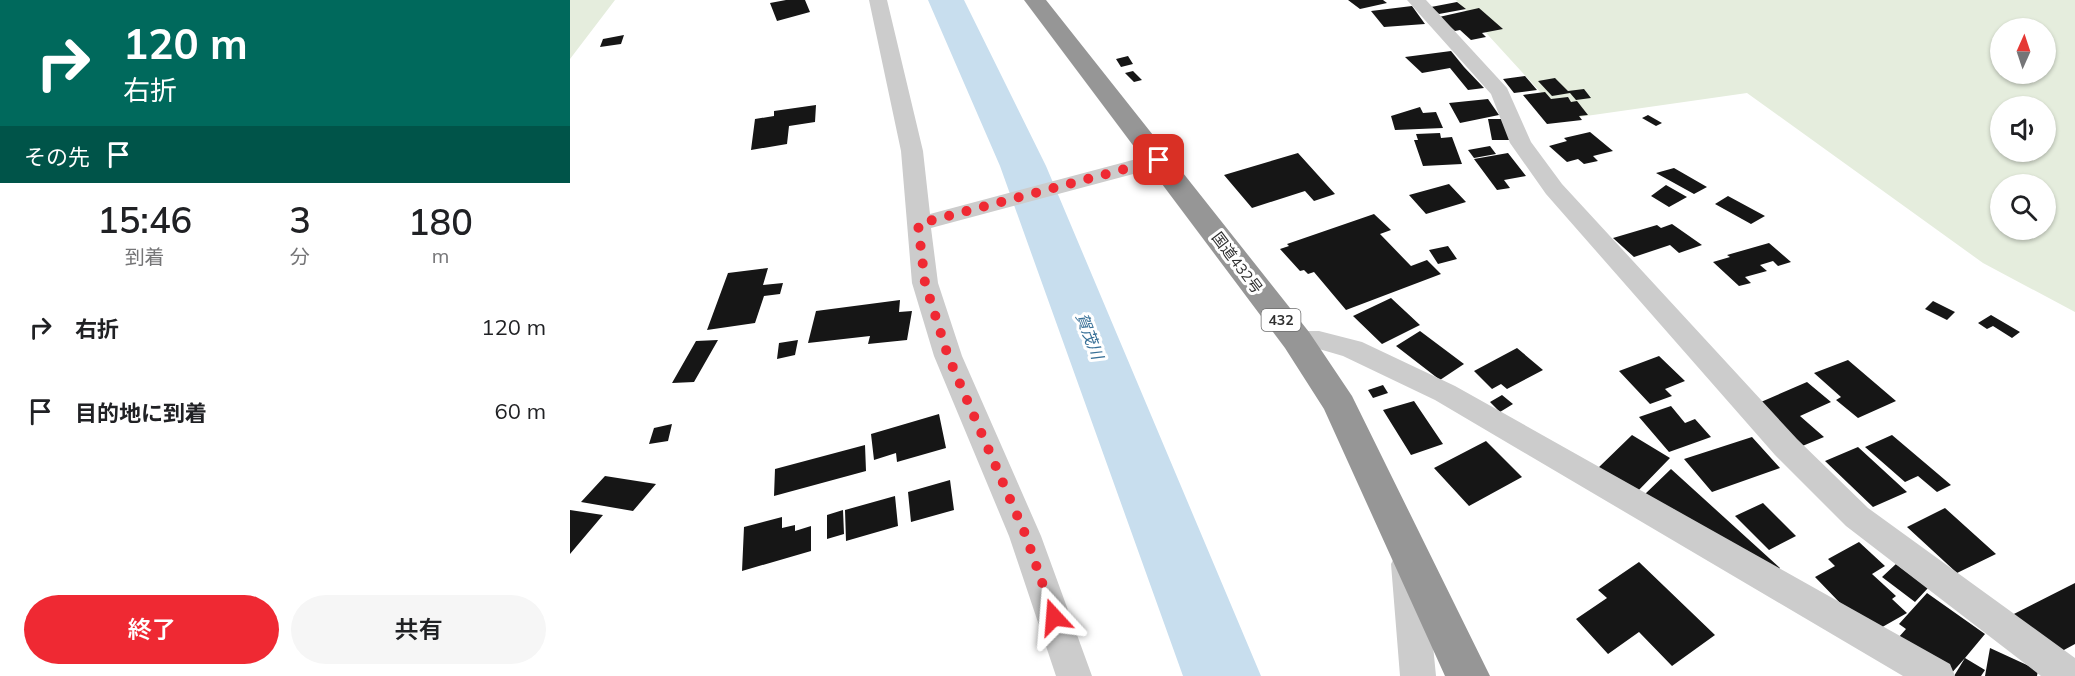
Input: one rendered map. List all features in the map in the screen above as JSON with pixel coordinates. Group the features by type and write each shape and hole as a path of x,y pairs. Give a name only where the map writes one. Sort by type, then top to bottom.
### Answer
{"highway":[{"name":"国道432号","path":"1035,0 1151,162 1297,340 1340,405 1468,676"}],"street":[{"path":"878,0 927,221 925,283 948,356 1026,536 1074,676"},
{"path":"1416,0 1500,92 1521,143 1554,189 1786,447 1857,517 2070,676"},
{"path":"927,221 1151,162"},
{"path":"1297,340 1319,340 1352,350 1445,393 1937,676"},
{"path":"1407,550 1419,676"}],"green space":[{"path":"570,0 615,0 570,59"},
{"path":"1456,0 2075,0 2075,312 1983,263 1747,93 1565,119"}],"building":[{"path":"805,0 810,12 777,21 770,3"},
{"path":"1348,0 1383,0 1387,3 1360,9"},
{"path":"1457,2 1466,9 1439,14 1431,7"},
{"path":"1412,6 1425,24 1384,27 1371,11"},
{"path":"1479,8 1503,29 1482,33 1486,37 1471,40 1460,30 1455,31 1439,17"},
{"path":"624,35 621,44 600,47 603,39"},
{"path":"1451,51 1484,88 1468,90 1450,68 1422,73 1405,57"},
{"path":"1128,56 1133,64 1121,67 1116,59"},
{"path":"1133,71 1142,80 1134,82 1125,73"},
{"path":"1525,76 1537,90 1514,93 1503,79"},
{"path":"1555,78 1568,91 1584,89 1591,98 1576,100 1570,93 1552,96 1538,81"},
{"path":"1545,92 1551,99 1568,97 1571,102 1577,101 1588,115 1579,116 1582,120 1547,124 1523,95"},
{"path":"1488,99 1499,115 1460,123 1449,103"},
{"path":"816,105 815,122 789,126 787,144 751,150 755,119 774,116 774,111"},
{"path":"1420,107 1423,113 1436,112 1443,128 1395,130 1391,116"},
{"path":"1648,115 1662,123 1656,126 1642,118"},
{"path":"1488,119 1510,119 1514,140 1492,140"},
{"path":"1590,132 1613,151 1593,156 1598,161 1584,164 1578,159 1567,162 1549,146 1567,141 1564,138"},
{"path":"1440,133 1441,138 1452,137 1462,164 1423,166 1414,140 1418,140 1416,134"},
{"path":"1490,146 1496,154 1474,158 1468,150"},
{"path":"1298,153 1335,194 1314,201 1305,191 1252,208 1224,175"},
{"path":"1508,153 1526,176 1504,180 1510,188 1497,190 1474,159"},
{"path":"1674,168 1707,187 1694,194 1656,173"},
{"path":"1449,184 1466,202 1426,214 1409,195"},
{"path":"1666,185 1687,197 1669,207 1651,196"},
{"path":"1728,196 1765,216 1751,224 1715,204"},
{"path":"1374,214 1391,230 1380,234 1411,266 1427,260 1441,274 1346,310 1314,272 1308,274 1304,270 1300,271 1280,249 1289,246 1287,244"},
{"path":"1672,224 1702,245 1679,253 1670,245 1634,257 1613,238 1657,225 1661,228"},
{"path":"1769,243 1791,262 1778,266 1773,261 1760,265 1767,271 1745,277 1751,283 1739,286 1713,262 1730,257 1727,255"},
{"path":"1448,246 1457,259 1438,264 1429,250"},
{"path":"768,268 763,285 783,283 780,294 764,296 755,323 707,330 728,273"},
{"path":"1391,298 1420,325 1382,344 1353,316"},
{"path":"900,300 899,312 912,311 907,340 868,344 870,336 808,343 816,311"},
{"path":"1933,301 1955,312 1947,320 1925,309"},
{"path":"1991,315 2020,332 2012,338 1993,326 1987,329 1978,323"},
{"path":"1420,331 1464,364 1440,380 1396,346"},
{"path":"718,340 694,382 672,383 696,341"},
{"path":"798,340 795,355 777,359 779,343"},
{"path":"1517,348 1543,370 1507,389 1501,384 1492,389 1474,371"},
{"path":"1659,356 1685,381 1665,389 1672,396 1650,404 1619,371"},
{"path":"1848,360 1896,401 1858,418 1836,400 1841,397 1814,373"},
{"path":"1807,382 1831,402 1800,416 1824,437 1800,447 1754,405"},
{"path":"1383,385 1388,393 1373,398 1368,390"},
{"path":"1502,395 1513,404 1500,412 1490,402"},
{"path":"1414,401 1443,444 1411,455 1383,410"},
{"path":"1671,406 1685,423 1695,419 1711,437 1669,452 1639,417"},
{"path":"939,414 946,448 897,462 896,453 874,460 871,434"},
{"path":"672,424 668,441 649,444 654,428"},
{"path":"1632,435 1670,458 1635,494 1597,469"},
{"path":"1892,435 1951,485 1937,492 1918,476 1905,482 1865,447"},
{"path":"1752,437 1780,468 1712,492 1684,459"},
{"path":"1486,441 1522,477 1469,506 1434,468"},
{"path":"865,445 866,471 774,496 775,469"},
{"path":"1858,447 1907,492 1873,507 1825,461"},
{"path":"1671,469 1780,568 1774,574 1644,495"},
{"path":"605,476 656,484 633,511 581,502"},
{"path":"950,480 954,510 911,522 908,492"},
{"path":"895,496 898,526 846,541 845,510"},
{"path":"1763,503 1796,536 1769,550 1735,516"},
{"path":"1945,508 1996,554 1957,573 1907,527"},
{"path":"570,510 603,515 570,554"},
{"path":"843,510 844,534 827,539 827,515"},
{"path":"782,517 782,528 795,525 795,531 811,526 811,551 742,571 744,527"},
{"path":"1859,542 1885,566 1872,574 1896,596 1892,599 1907,613 1870,634 1815,577 1835,566 1828,559"},
{"path":"1639,562 1715,635 1672,666 1639,632 1608,654 1576,619 1607,598 1598,590"},
{"path":"1896,564 1928,588 1915,602 1882,577"},
{"path":"2075,583 2075,644 2051,657 2008,617"},
{"path":"1927,593 1985,634 1949,676 1898,638 1906,629 1899,624"},
{"path":"1990,648 2038,670 2037,676 1985,676"},
{"path":"1965,658 1985,670 1981,676 1954,676"}],"waterway":[{"name":"賀茂川","path":"946,0 1023,166 1222,676"}],"route":[{"path":"1054,617 1026,536 948,356 925,283 918,224 1159,160"}]}
